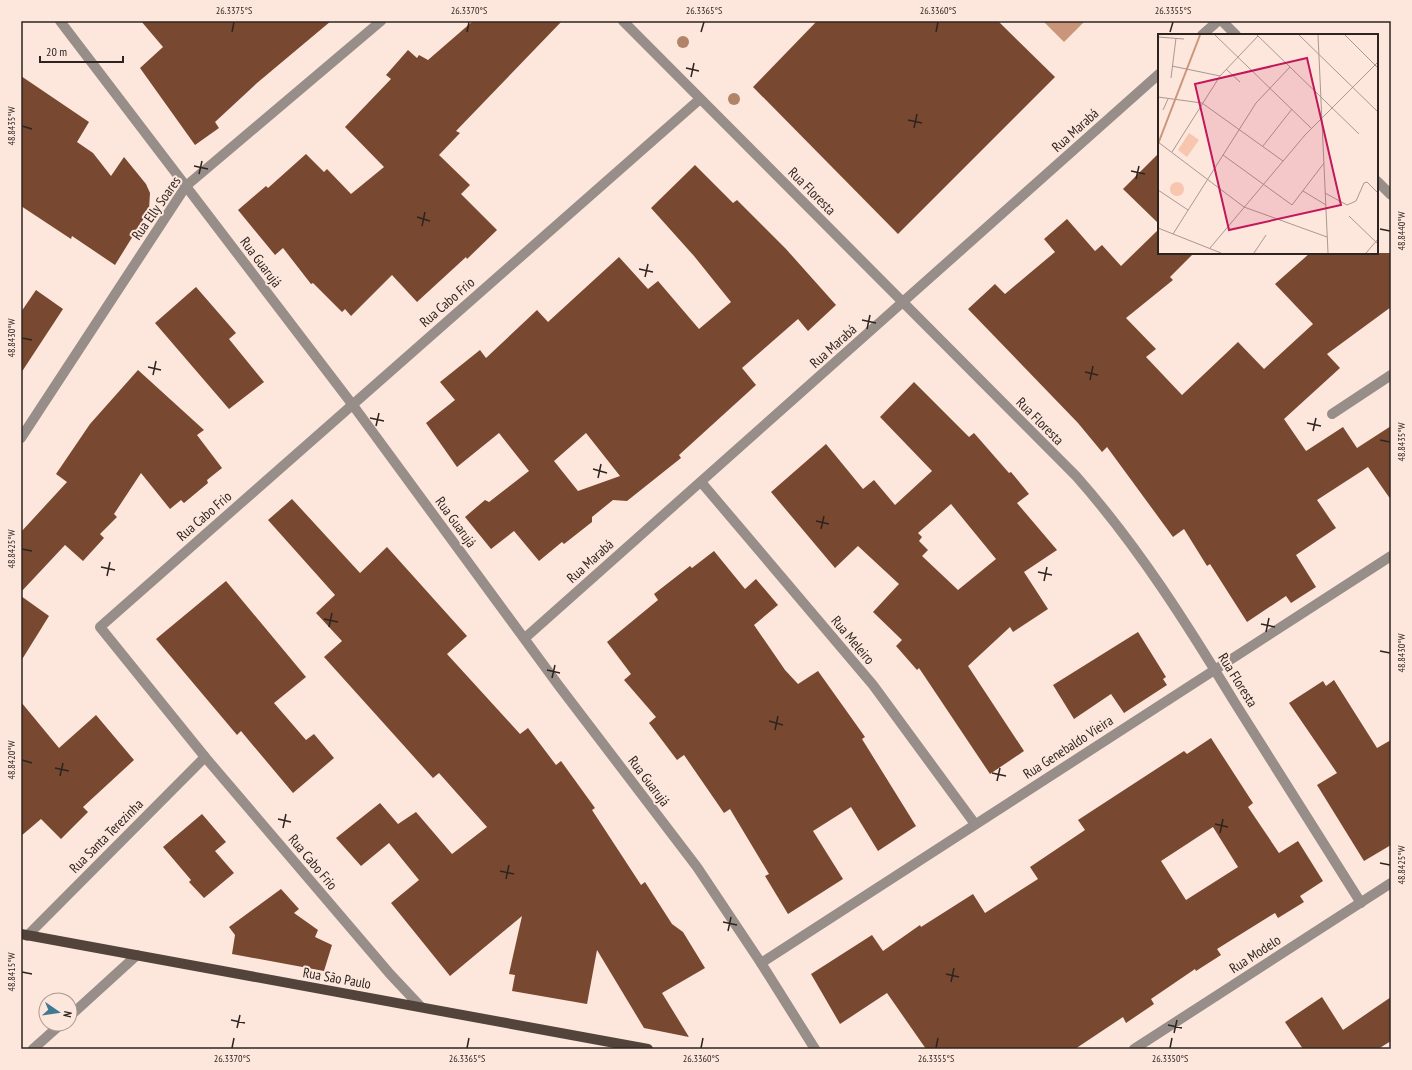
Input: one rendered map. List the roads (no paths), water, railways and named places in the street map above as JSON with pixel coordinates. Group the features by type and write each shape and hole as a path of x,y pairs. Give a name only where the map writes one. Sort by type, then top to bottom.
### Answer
{"main road":[{"name":"Rua São Paulo","path":"24,935 648,1049"}],"street":[{"name":"Rua Guarujá","path":"60,21 352,404 697,867 761,963 815,1049"},
{"name":"Rua Elly Soares","path":"21,438 186,186 381,21"},
{"name":"Rua Floresta","path":"623,21 1076,476 1106,510 1131,543 1215,669 1361,903"},
{"path":"1203,34 1218,21"},
{"path":"1222,21 1235,34"},
{"name":"Rua Marabá","path":"525,638 1158,75"},
{"name":"Rua Cabo Frio","path":"421,1007 390,974 205,757 100,627 700,98"},
{"path":"1378,182 1391,195"},
{"path":"1332,414 1391,375"},
{"name":"Rua Meleiro","path":"701,482 873,685 975,824"},
{"name":"Rua Genebaldo Vieira","path":"761,963 1391,556"},
{"name":"Rua Santa Terezinha","path":"24,935 205,757"},
{"name":"Rua Modelo","path":"1134,1049 1391,883"},
{"path":"78,1009 137,956"},
{"path":"33,1049 52,1032"}]}
